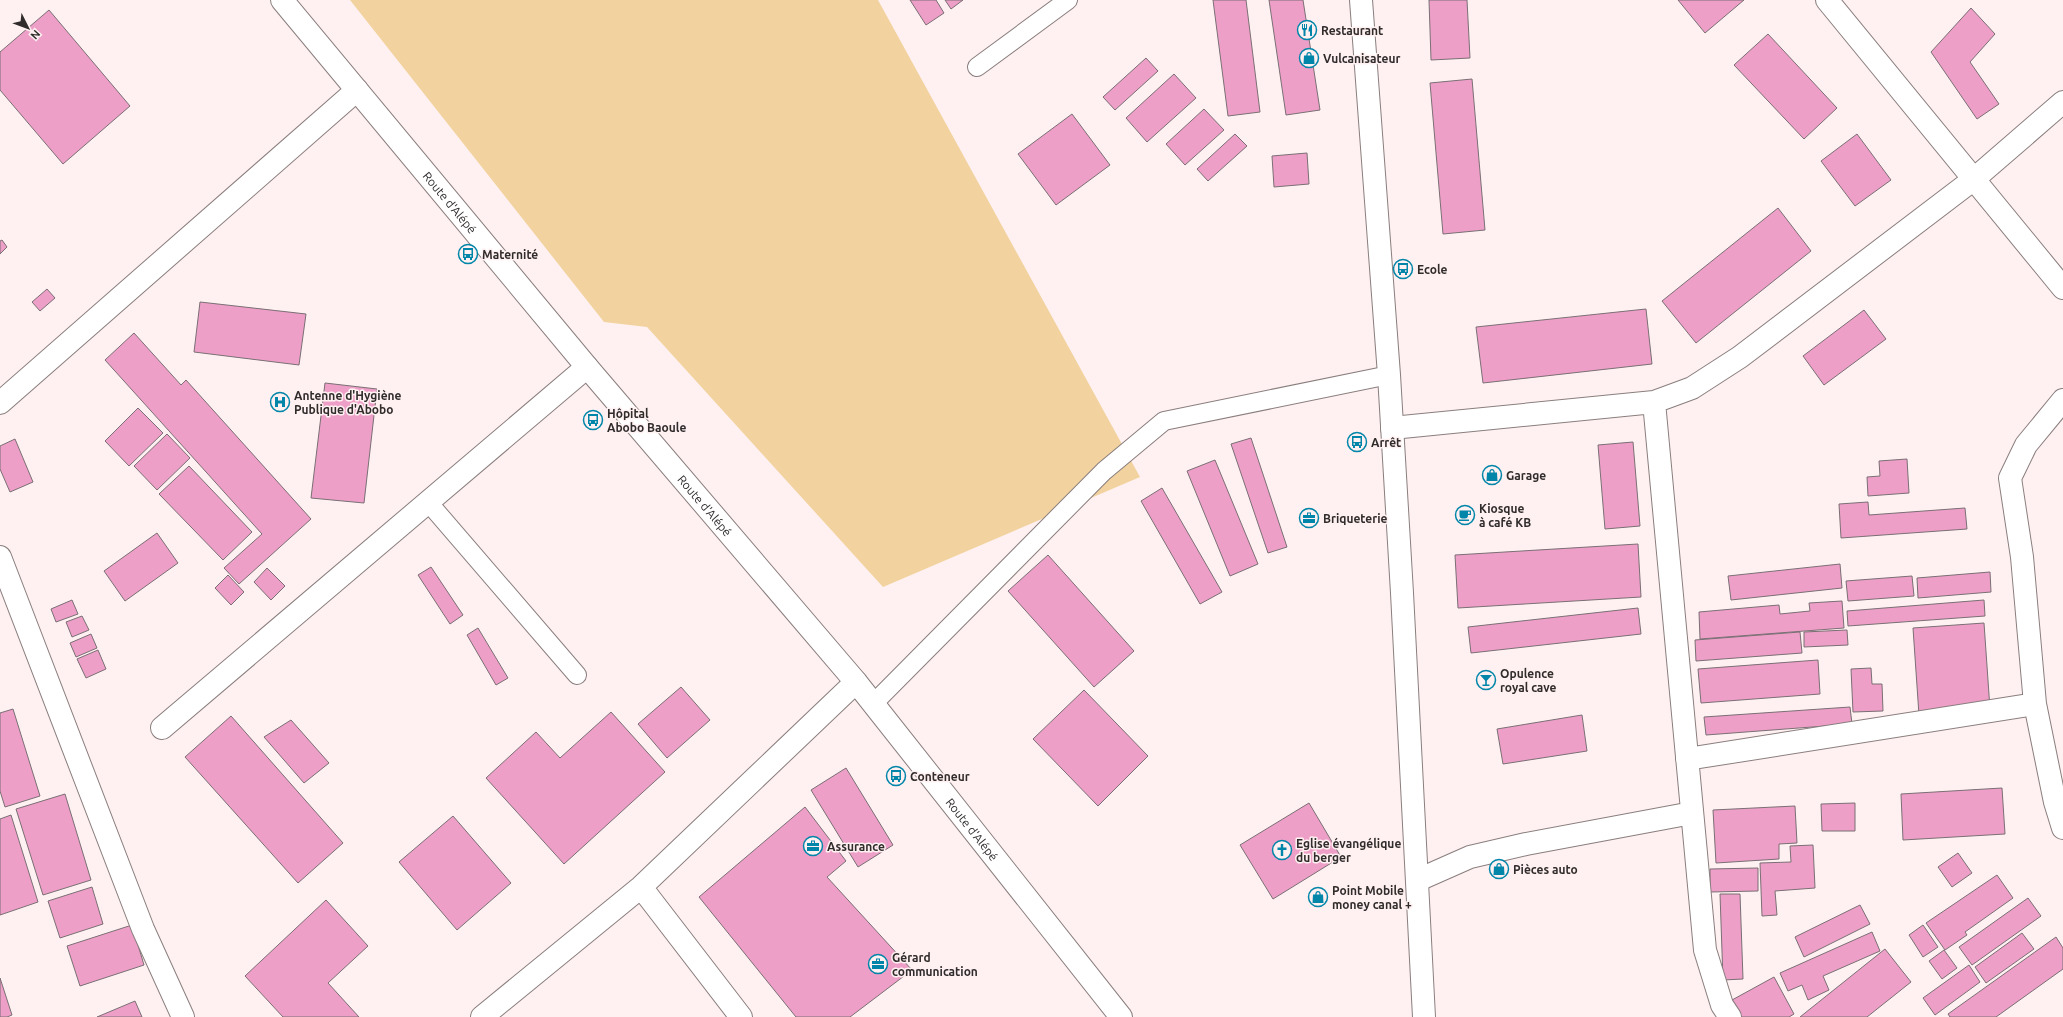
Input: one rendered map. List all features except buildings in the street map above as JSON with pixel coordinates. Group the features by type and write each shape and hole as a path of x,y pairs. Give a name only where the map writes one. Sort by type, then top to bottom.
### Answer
{"street":[{"name":"Route d'Alépé","path":"282,0 587,367 856,682 1121,1017"},
{"path":"1361,0 1389,375 1418,880 1424,1017"},
{"path":"1827,0 2063,288"},
{"path":"0,402 357,90"},
{"path":"1392,428 1654,402 1692,388 1740,357 1974,179 2063,102"},
{"path":"162,728 587,367"},
{"path":"2063,400 2026,445 2010,478 2022,557 2035,704 2055,802 2063,828"},
{"path":"1654,402 1705,950 1722,1005 1730,1017"},
{"path":"0,557 143,929 183,1017"},
{"path":"482,1017 641,887 856,682"},
{"path":"1687,759 2035,704"},
{"path":"1418,880 1470,857 1526,844 1692,813"},
{"path":"641,887 741,1017"}],"lane":[{"path":"977,67 1068,0"},
{"path":"873,704 1104,471 1164,421 1389,375"},
{"path":"428,502 577,675"}],"shaded area":[{"path":"350,0 878,0 1140,477 883,587 647,327 604,322"}],"place":[{"name":"Restaurant","path":"1307,30"},
{"name":"Vulcanisateur","path":"1309,58"},
{"name":"Maternité","path":"468,254"},
{"name":"Ecole","path":"1403,269"},
{"name":"Antenne d'Hygiène Publique d'Abobo","path":"280,402"},
{"name":"Hôpital Abobo Baoule","path":"593,420"},
{"name":"Arrêt","path":"1357,442"},
{"name":"Garage","path":"1492,475"},
{"name":"Kiosque à café KB","path":"1465,515"},
{"name":"Briqueterie","path":"1309,518"},
{"name":"Opulence royal cave","path":"1486,680"},
{"name":"Conteneur","path":"896,776"},
{"name":"Assurance","path":"813,846"},
{"name":"Eglise évangélique du berger","path":"1282,850"},
{"name":"Pièces auto","path":"1499,869"},
{"name":"Point Mobile money canal +","path":"1318,897"},
{"name":"Gérard communication","path":"878,964"}]}
